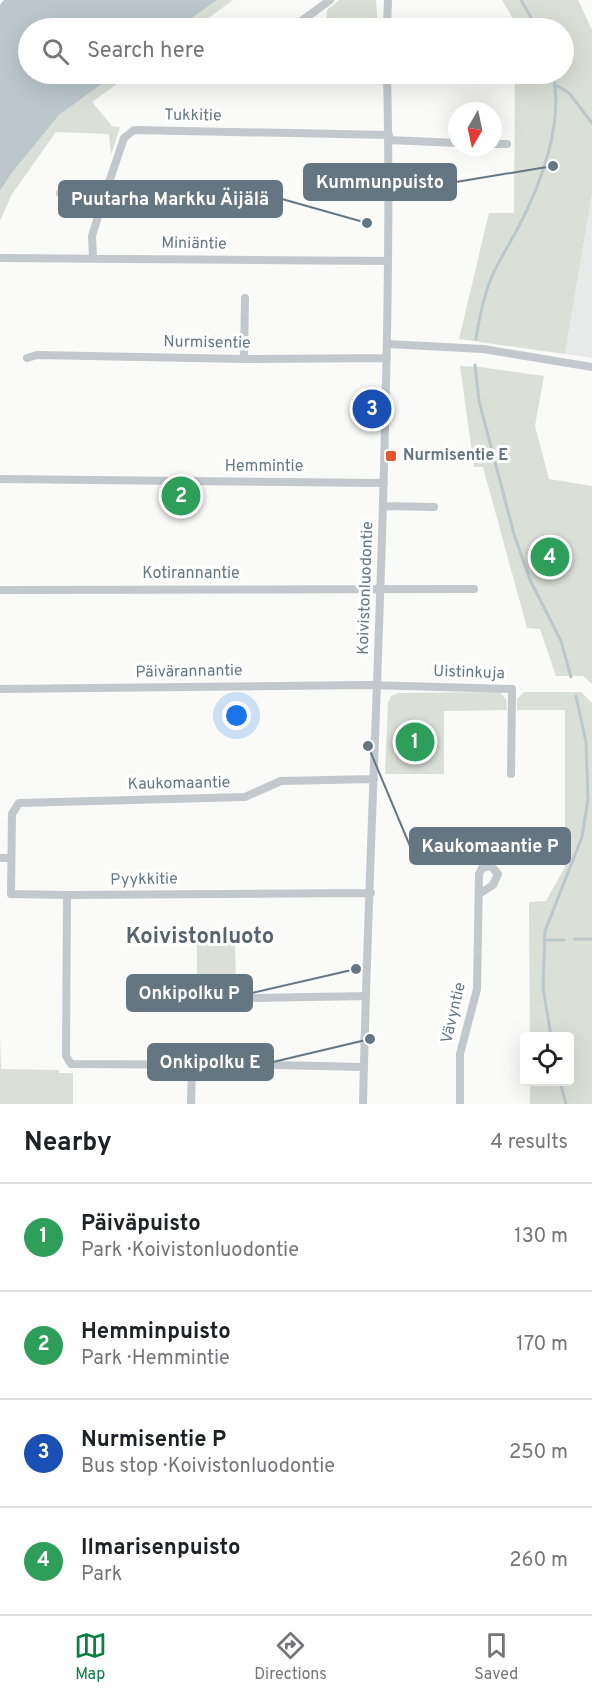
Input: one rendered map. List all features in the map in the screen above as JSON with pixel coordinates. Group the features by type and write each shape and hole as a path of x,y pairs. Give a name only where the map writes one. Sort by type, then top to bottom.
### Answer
{"street":[{"path":"306,18 330,0"},
{"path":"387,18 388,0"},
{"name":"Koivistonluodontie","path":"363,1104 384,506 389,138 387,84"},
{"name":"Tukkitie","path":"93,258 92,236 105,194 124,138 134,130 448,141"},
{"path":"502,144 507,144"},
{"path":"60,193 105,194"},
{"name":"Miniäntie","path":"0,258 388,261"},
{"path":"244,359 245,298"},
{"path":"387,344 483,349 592,367"},
{"name":"Nurmisentie","path":"27,358 37,355 244,359 387,358"},
{"name":"Hemmintie","path":"0,479 384,483"},
{"path":"384,506 435,507"},
{"name":"Kotirannantie","path":"0,590 474,589"},
{"name":"Päivärannantie","path":"0,689 378,685"},
{"name":"Uistinkuja","path":"378,685 512,688 512,774"},
{"name":"Kaukomaantie","path":"19,802 245,797 281,782 374,779"},
{"name":"Pyykkitie","path":"19,802 12,814 11,894 67,896 371,893"},
{"path":"0,858 11,858"},
{"name":"Vävyntie","path":"460,1104 460,1054 477,989 479,894"},
{"path":"67,896 66,1056 71,1064 364,1067"},
{"path":"237,1001 247,998 366,996"},
{"path":"191,1104 192,1065"}],"shaded area":[{"path":"4,0 217,0 192,18 18,18 18,84 102,84 59,115 0,191 0,5"},
{"path":"217,0 233,0 209,18 192,18"},
{"path":"339,0 376,0 377,18 326,18 327,10"},
{"path":"502,0 578,0 592,30 592,194 565,354 459,339 489,213 514,213 515,84 574,84 574,18 512,18"},
{"path":"102,84 117,84 92,102 112,126 120,127 111,155 109,134 56,132 12,194 0,221 0,191 59,115"},
{"path":"592,194 592,358 565,354"},
{"path":"460,366 544,376 535,426 549,479 592,486 592,684 583,676 556,676 540,629 527,628 483,467 474,467"},
{"path":"161,486 200,487 200,506 161,506"},
{"path":"500,692 506,699 507,710 444,711 444,774 385,774 388,703 391,696 399,693"},
{"path":"524,692 581,692 592,703 592,1104 530,1104 530,1086 574,1086 574,1032 530,1032 529,902 546,901 565,867 565,710 517,710 517,699"},
{"path":"235,933 236,1000 197,1000 197,934"},
{"path":"0,1036 1,1069 59,1070 59,1073 73,1073 73,1104 0,1104"}],"waterway":[{"path":"521,0 531,18"},
{"path":"476,339 481,309 490,281 527,211 542,173 553,133 555,84"},
{"path":"556,85 569,93 592,123"},
{"path":"475,365 479,401 514,534 530,580 561,641 571,677"},
{"path":"550,1032 543,988 545,931 582,837 588,799 586,742 576,696"},
{"path":"575,939 592,939"},
{"path":"545,940 564,940"},
{"path":"561,1086 566,1104"}],"place":[{"name":"Kummunpuisto","path":"553,166"},
{"name":"Puutarha Markku Äijälä","path":"367,223"},
{"name":"Nurmisentie P","path":"372,409"},
{"name":"Nurmisentie E","path":"391,456"},
{"name":"Hemminpuisto","path":"181,496"},
{"name":"Ilmarisenpuisto","path":"550,557"},
{"name":"Päiväpuisto","path":"415,742"},
{"name":"Kaukomaantie P","path":"368,746"},
{"name":"Onkipolku P","path":"356,969"},
{"name":"Onkipolku E","path":"370,1039"}],"district":[{"name":"Koivistonluoto","path":"200,937"}]}
